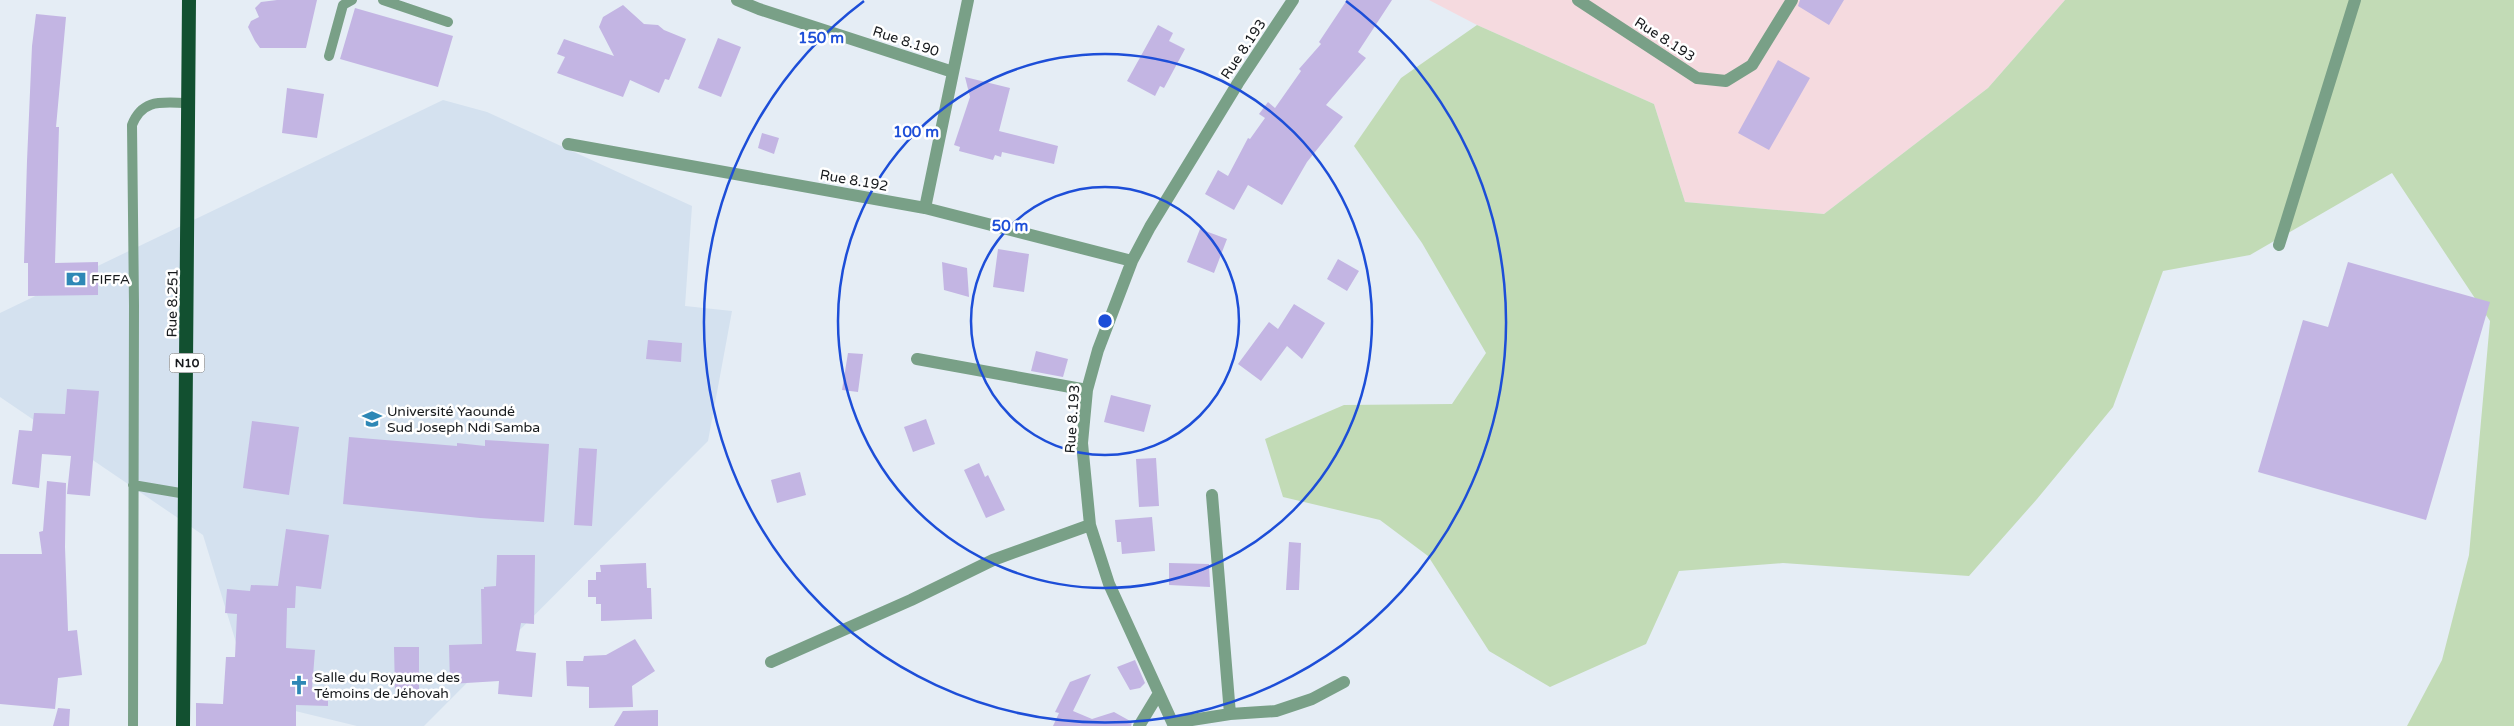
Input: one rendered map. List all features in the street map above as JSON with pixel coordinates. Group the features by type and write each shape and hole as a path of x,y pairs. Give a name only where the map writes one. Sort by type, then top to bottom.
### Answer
{"highway":[{"name":"Rue 8.251","path":"184,726 189,0"}],"street":[{"name":"Rue 8.190","path":"737,0 758,9 953,72"},
{"path":"925,208 968,0"},
{"name":"Rue 8.193","path":"1174,724 1109,584 1090,525 1082,443 1087,390 1098,350 1132,261 1232,92 1293,0"},
{"name":"Rue 8.193","path":"1578,0 1697,78 1726,81 1752,66 1792,0"},
{"path":"2279,245 2355,0"},
{"name":"Rue 8.192","path":"568,144 925,208 1132,261"},
{"path":"917,359 1087,390"},
{"path":"1212,494 1230,714"},
{"path":"771,662 911,600 993,560 1090,525"},
{"path":"1174,724 1230,714 1276,711 1312,699 1344,682"},
{"path":"1139,726 1159,693"}],"lane":[{"path":"330,56 343,5 352,0"},
{"path":"383,0 448,22"},
{"path":"133,726 134,305 132,125 136,114 153,104 189,103"},
{"path":"133,485 186,494"}],"shaded area":[{"path":"1429,0 2065,0 1988,88 1824,214 1685,202 1654,104 1477,25"},
{"name":"Université Yaoundé Sud Joseph Ndi Samba","path":"443,100 487,112 692,206 685,306 732,311 708,441 424,726 357,726 254,701 203,535 0,397 0,313"}],"green space":[{"path":"2065,0 2514,0 2514,726 2407,726 2442,660 2469,555 2490,321 2392,173 2250,255 2163,271 2113,407 2037,499 1969,576 1783,563 1679,571 1646,644 1550,687 1489,651 1428,556 1380,520 1283,497 1265,439 1344,405 1452,404 1486,353 1422,243 1354,146 1401,78 1477,25 1654,104 1685,202 1824,214 1988,88"}],"building":[{"path":"317,0 306,48 260,48 255,41 248,27 251,21 259,17 255,8 261,2"},
{"path":"1347,0 1392,0 1358,52 1366,58 1326,105 1343,117 1307,162 1282,205 1248,185 1234,210 1205,194 1218,170 1228,176 1248,138 1250,139 1265,118 1259,114 1268,102 1275,108 1301,71 1299,69 1321,44 1319,42"},
{"path":"1800,0 1844,0 1829,25 1798,6"},
{"path":"623,5 644,24 658,25 664,30 686,39 669,80 665,79 659,93 630,80 623,97 557,73 565,57 557,54 564,39 614,56 599,27 603,17"},
{"path":"355,8 453,36 438,87 340,59"},
{"path":"36,14 66,17 56,127 59,127 55,263 98,262 98,295 28,296 28,263 24,263 32,46"},
{"path":"1158,25 1173,33 1169,41 1185,49 1164,88 1160,86 1155,96 1127,81"},
{"path":"718,38 741,47 721,97 698,88"},
{"path":"1778,60 1810,78 1769,150 1738,133"},
{"path":"965,77 1010,88 999,131 1058,146 1054,164 1002,152 1001,157 995,155 993,160 959,151 960,147 954,145 970,97"},
{"path":"287,88 324,94 317,138 282,133"},
{"path":"762,133 779,138 774,154 758,148"},
{"path":"1200,229 1227,239 1214,273 1187,262"},
{"path":"998,249 1029,254 1024,292 993,287"},
{"path":"1338,259 1359,271 1347,291 1327,279"},
{"path":"942,262 967,268 969,297 944,290"},
{"path":"2348,262 2490,302 2426,520 2258,472 2303,320 2328,327"},
{"path":"1294,304 1325,323 1302,359 1287,346 1261,381 1238,364 1269,322 1278,329"},
{"path":"648,340 682,343 681,362 646,359"},
{"path":"1036,351 1068,359 1063,377 1031,371"},
{"path":"848,353 863,354 858,392 842,390"},
{"path":"67,389 99,391 90,496 67,494 71,456 42,454 39,488 12,484 19,430 32,431 34,413 65,414"},
{"path":"1111,395 1151,405 1144,432 1104,422"},
{"path":"926,419 935,444 913,452 904,427"},
{"path":"252,421 299,427 289,495 243,488"},
{"path":"349,437 457,446 457,443 485,446 485,440 549,444 544,522 480,518 343,504"},
{"path":"579,448 597,449 592,526 574,525"},
{"path":"1156,458 1159,506 1139,507 1136,459"},
{"path":"979,463 985,477 988,475 1005,510 986,518 964,470"},
{"path":"800,472 806,495 777,503 771,480"},
{"path":"47,481 66,483 65,547 68,631 77,630 82,675 58,678 55,709 0,704 0,554 42,554 39,532 43,531"},
{"path":"1152,517 1155,551 1122,554 1121,542 1117,542 1115,520"},
{"path":"286,529 329,535 321,589 296,586 295,608 287,608 286,648 315,650 312,689 328,690 328,706 296,705 296,726 196,726 196,703 223,704 226,657 235,657 237,614 225,613 227,589 250,591 251,585 278,586"},
{"path":"1289,542 1301,543 1299,590 1286,590"},
{"path":"497,555 535,555 534,624 521,623 516,651 536,653 532,697 498,694 499,681 450,684 449,645 482,644 481,589 496,586"},
{"path":"646,563 647,588 651,588 652,619 601,621 601,604 596,604 596,597 588,597 588,580 596,580 596,572 601,572 600,565"},
{"path":"1169,563 1209,564 1210,587 1169,585"},
{"path":"635,639 655,671 632,686 633,707 589,708 589,687 567,686 566,661 583,661 584,656 606,655"},
{"path":"394,647 419,647 419,692 395,692"},
{"path":"1135,660 1145,683 1140,688 1130,690 1117,667"},
{"path":"1091,674 1073,711 1092,719 1114,712 1132,722 1131,726 1053,726 1059,713 1055,712 1070,682"},
{"path":"58,708 70,709 69,726 53,726"},
{"path":"658,710 658,726 614,726 623,711"}],"place":[{"name":"FIFFA","path":"76,279"},
{"name":"Université Yaoundé Sud Joseph Ndi Samba","path":"372,419"},
{"name":"Salle du Royaume des Témoins de Jéhovah","path":"299,685"}]}
